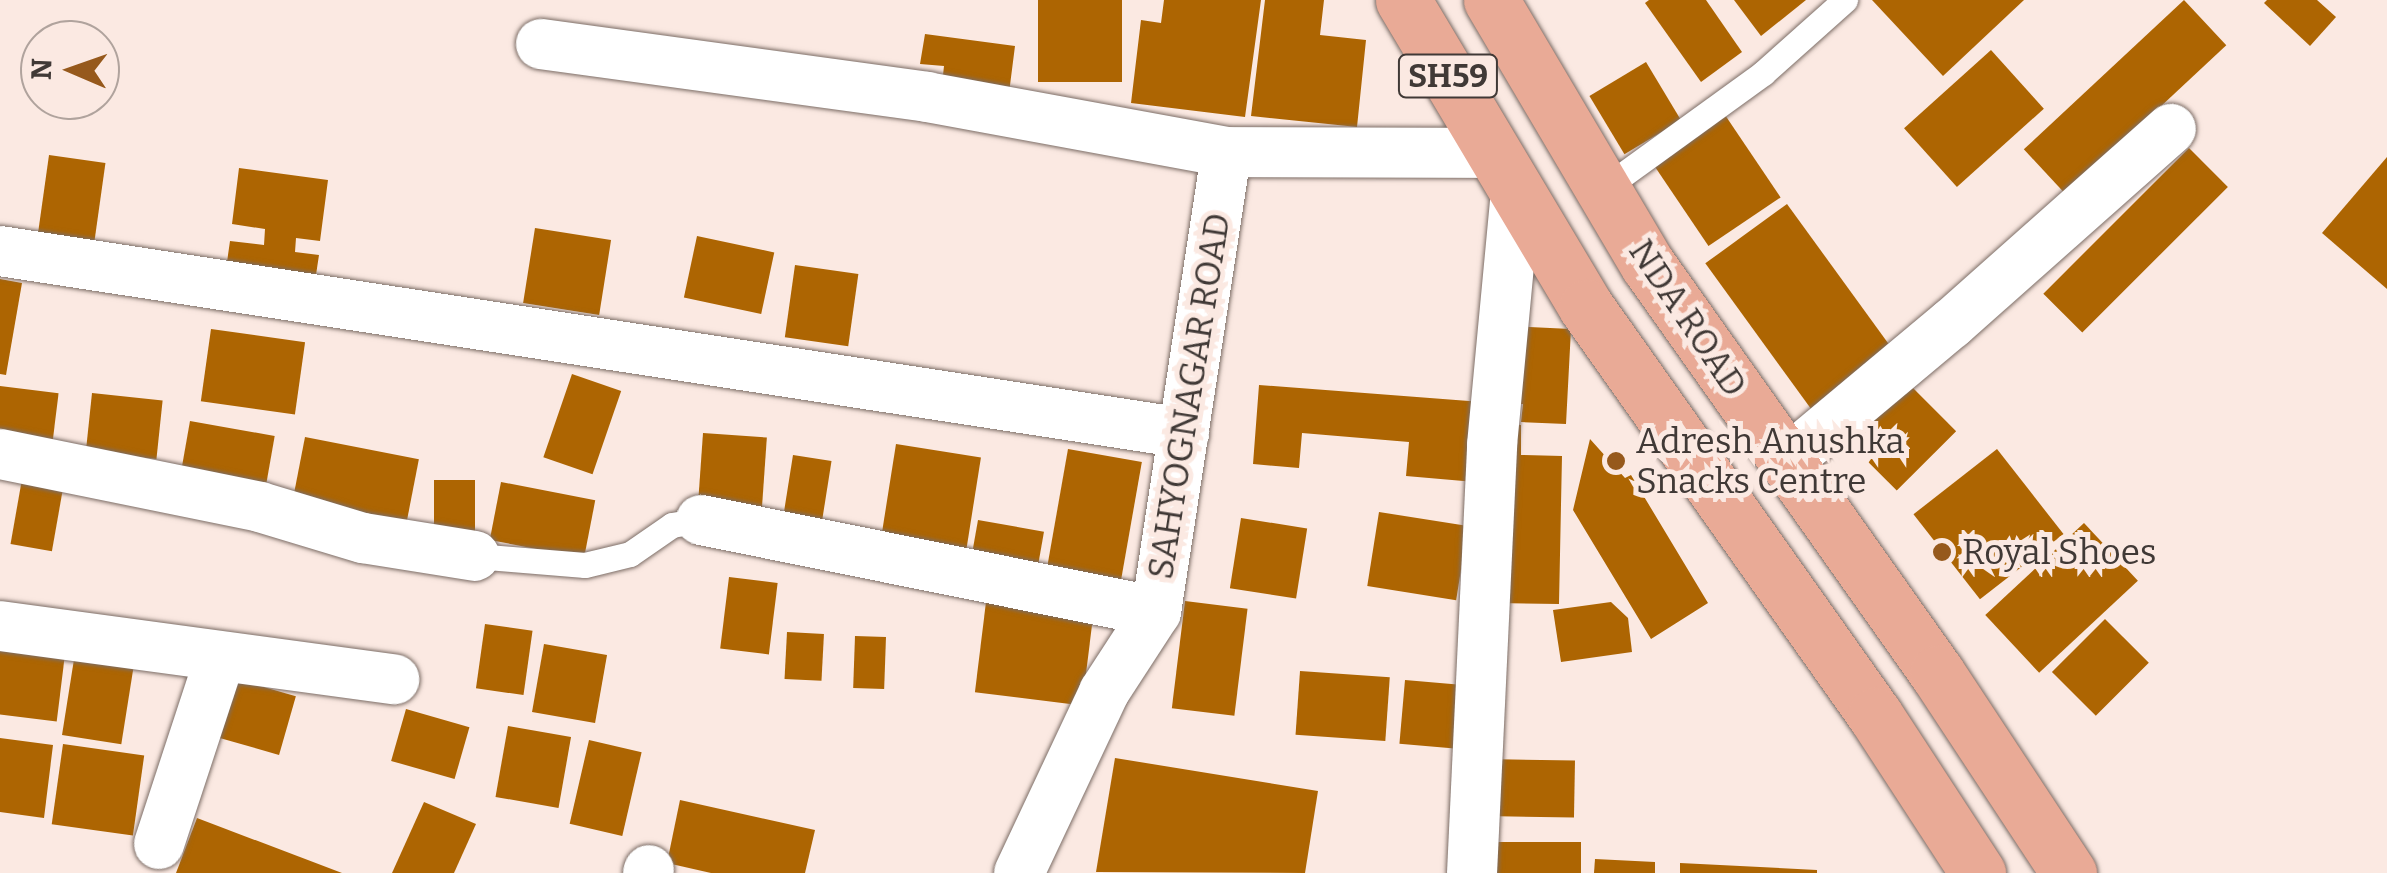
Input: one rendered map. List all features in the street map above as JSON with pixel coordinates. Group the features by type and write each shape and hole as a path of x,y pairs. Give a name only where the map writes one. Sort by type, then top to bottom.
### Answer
{"main road":[{"name":"SH59","path":"1403,0 1586,307 1874,715 1978,873"},
{"name":"NDA ROAD","path":"1492,0 1648,265 1936,672 2069,873"},
{"path":"1504,172 1567,126"}],"street":[{"path":"542,44 927,97 1226,152 1504,172 1472,873"},
{"path":"1787,460 2172,129"},
{"name":"SAHYOGNAGAR ROAD","path":"1019,873 1104,692 1156,612 1226,152"},
{"path":"0,250 1184,433"},
{"path":"0,454 260,507 363,538 475,556"},
{"path":"701,520 1156,612"},
{"path":"0,626 394,679"},
{"path":"159,844 220,658"}],"lane":[{"path":"1603,189 1763,73 1846,0"},
{"path":"475,556 585,565 630,554 672,525 701,520"}],"building":[{"path":"1038,0 1122,0 1122,82 1038,82"},
{"path":"1164,0 1261,0 1245,117 1131,103 1141,20 1161,23"},
{"path":"1265,0 1324,0 1320,35 1366,40 1357,127 1251,116"},
{"path":"1706,0 1742,52 1701,82 1645,3"},
{"path":"1734,0 1806,0 1761,36"},
{"path":"1872,0 2024,0 1943,76"},
{"path":"2184,0 2226,45 2066,195 2024,149"},
{"path":"2317,0 2336,17 2310,46 2264,3"},
{"path":"925,34 1015,46 1009,93 942,84 944,66 920,64"},
{"path":"1991,50 2044,109 1957,187 1904,128"},
{"path":"1646,62 1681,120 1624,154 1589,96"},
{"path":"1723,112 1781,197 1708,246 1651,161"},
{"path":"2189,148 2228,187 2082,333 2043,294"},
{"path":"49,155 105,163 94,243 38,235"},
{"path":"2387,157 2387,289 2322,233"},
{"path":"239,168 328,180 320,241 296,238 295,252 319,255 314,288 225,276 230,241 264,245 265,229 232,224"},
{"path":"1787,204 1896,354 1814,413 1705,263"},
{"path":"535,228 611,240 599,315 523,303"},
{"path":"697,236 774,252 761,314 684,298"},
{"path":"795,265 858,274 848,346 785,337"},
{"path":"0,279 22,283 6,375 0,374"},
{"path":"1508,326 1571,329 1566,424 1521,422 1523,404 1504,403"},
{"path":"211,329 305,342 295,415 201,401"},
{"path":"572,374 621,391 593,474 543,457"},
{"path":"1901,376 1956,431 1897,491 1842,435"},
{"path":"1259,385 1482,402 1475,482 1406,476 1409,442 1302,433 1299,468 1253,464"},
{"path":"0,386 59,393 52,449 0,442"},
{"path":"92,393 163,400 156,459 86,452"},
{"path":"190,421 275,436 265,488 181,473"},
{"path":"1498,424 1521,425 1521,455 1562,456 1559,604 1495,603"},
{"path":"703,433 767,437 762,508 698,504"},
{"path":"305,437 419,459 406,524 292,502"},
{"path":"1590,439 1625,478 1631,475 1708,603 1651,639 1573,510"},
{"path":"896,444 981,457 965,558 880,545"},
{"path":"1068,449 1142,462 1119,591 1045,578"},
{"path":"1997,449 2063,534 1980,599 1913,514"},
{"path":"793,455 832,461 821,530 782,524"},
{"path":"22,479 63,486 52,551 11,544"},
{"path":"434,480 475,480 475,540 434,540"},
{"path":"501,482 595,500 584,558 490,540"},
{"path":"1379,512 1468,526 1456,600 1367,586"},
{"path":"1241,518 1307,528 1296,599 1230,588"},
{"path":"978,520 1044,532 1037,573 971,561"},
{"path":"2084,523 2138,581 2039,673 1985,615"},
{"path":"729,577 778,583 769,654 720,648"},
{"path":"1185,601 1248,609 1234,716 1172,708"},
{"path":"986,602 1093,615 1082,705 975,692"},
{"path":"1611,602 1628,618 1632,652 1561,662 1553,610"},
{"path":"2105,619 2149,663 2096,716 2052,672"},
{"path":"485,624 533,631 523,695 476,688"},
{"path":"787,632 824,634 821,681 785,679"},
{"path":"855,636 886,637 884,689 853,688"},
{"path":"544,644 607,655 595,723 532,712"},
{"path":"0,650 65,658 57,721 0,714"},
{"path":"75,653 134,662 121,744 62,735"},
{"path":"1300,671 1390,677 1385,741 1296,735"},
{"path":"218,674 296,696 279,755 201,733"},
{"path":"1405,680 1472,686 1466,750 1399,744"},
{"path":"406,709 469,727 455,779 391,761"},
{"path":"508,726 571,737 559,808 495,797"},
{"path":"0,738 53,745 44,818 0,812"},
{"path":"589,740 642,752 622,836 570,824"},
{"path":"63,744 144,755 133,836 52,824"},
{"path":"1115,758 1318,791 1305,873 1096,872"},
{"path":"1486,759 1575,761 1574,818 1485,816"},
{"path":"680,800 815,830 805,873 711,873 667,863"},
{"path":"424,802 476,824 454,873 392,873"},
{"path":"197,818 342,873 176,873"},
{"path":"1480,842 1581,842 1581,873 1480,873"},
{"path":"1595,859 1655,862 1655,873 1594,873"},
{"path":"1680,863 1817,870 1817,873 1680,873"}],"place":[{"name":"Adresh Anushka Snacks Centre","path":"1616,461"},
{"name":"Royal Shoes","path":"1942,552"}]}
